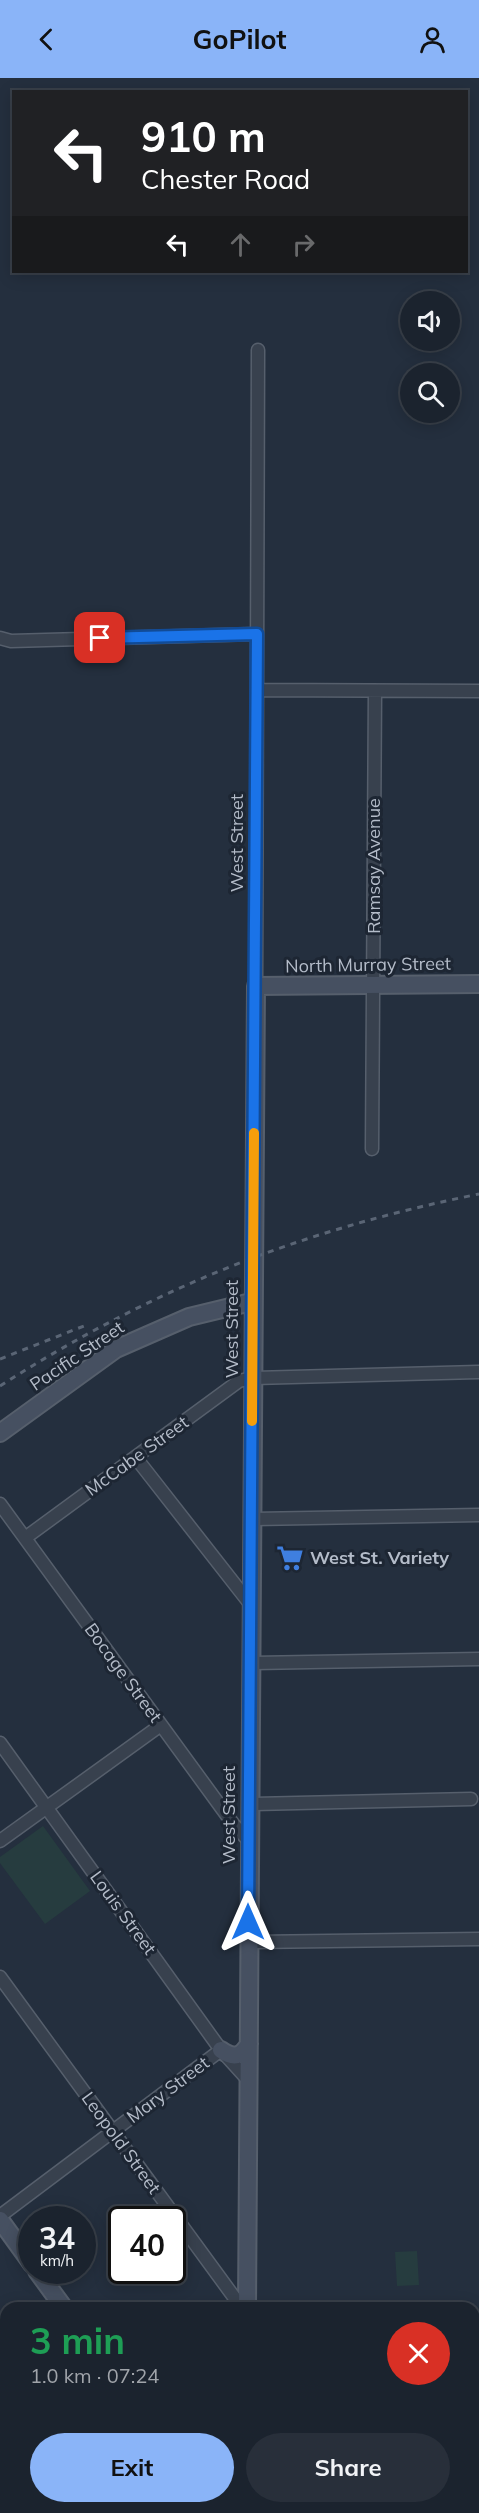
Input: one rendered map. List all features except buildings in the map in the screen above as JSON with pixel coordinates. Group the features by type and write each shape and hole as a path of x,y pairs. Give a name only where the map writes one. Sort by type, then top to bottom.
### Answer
{"street":[{"name":"West Street","path":"244,2302 249,2081 250,1605 253,1520 251,1302 256,986 258,350"},
{"path":"0,638 11,640 257,634"},
{"path":"258,690 479,692"},
{"name":"Ramsay Avenue","path":"372,1149 375,691"},
{"name":"North Murray Street","path":"256,986 479,984"},
{"name":"Pacific Street","path":"0,1433 116,1349 189,1317 251,1302"},
{"path":"252,1378 478,1372"},
{"name":"McCabe Street","path":"25,1538 238,1381 252,1378"},
{"path":"136,1458 250,1605"},
{"name":"Bocage Street","path":"0,1504 234,1825 249,1841"},
{"path":"253,1520 479,1515"},
{"path":"251,1663 479,1659"},
{"path":"0,1841 161,1725"},
{"name":"Louis Street","path":"0,1743 221,2050 249,2081"},
{"path":"249,1804 471,1799"},
{"path":"248,1942 479,1939"},
{"name":"Leopold Street","path":"0,1977 240,2302"},
{"path":"221,2050 229,2056 236,2056 243,2054 249,2044"},
{"name":"Mary Street","path":"0,2218 221,2050"},
{"path":"0,2218 18,2244"},
{"path":"46,2284 60,2302"}],"green space":[{"path":"43,1826 90,1891 45,1924 0,1863 0,1857"},
{"path":"417,2251 419,2285 397,2286 395,2252"}],"railway":[{"path":"0,1386 114,1320 230,1267 351,1225 479,1194"},
{"path":"0,1359 89,1324"}],"slow traffic":[{"path":"252,1421 251,1302 254,1133"}],"place":[{"name":"West St. Variety","path":"290,1558"}],"route":[{"path":"100,638 257,634 256,986 251,1302 253,1520 250,1605 248,1922"}]}
